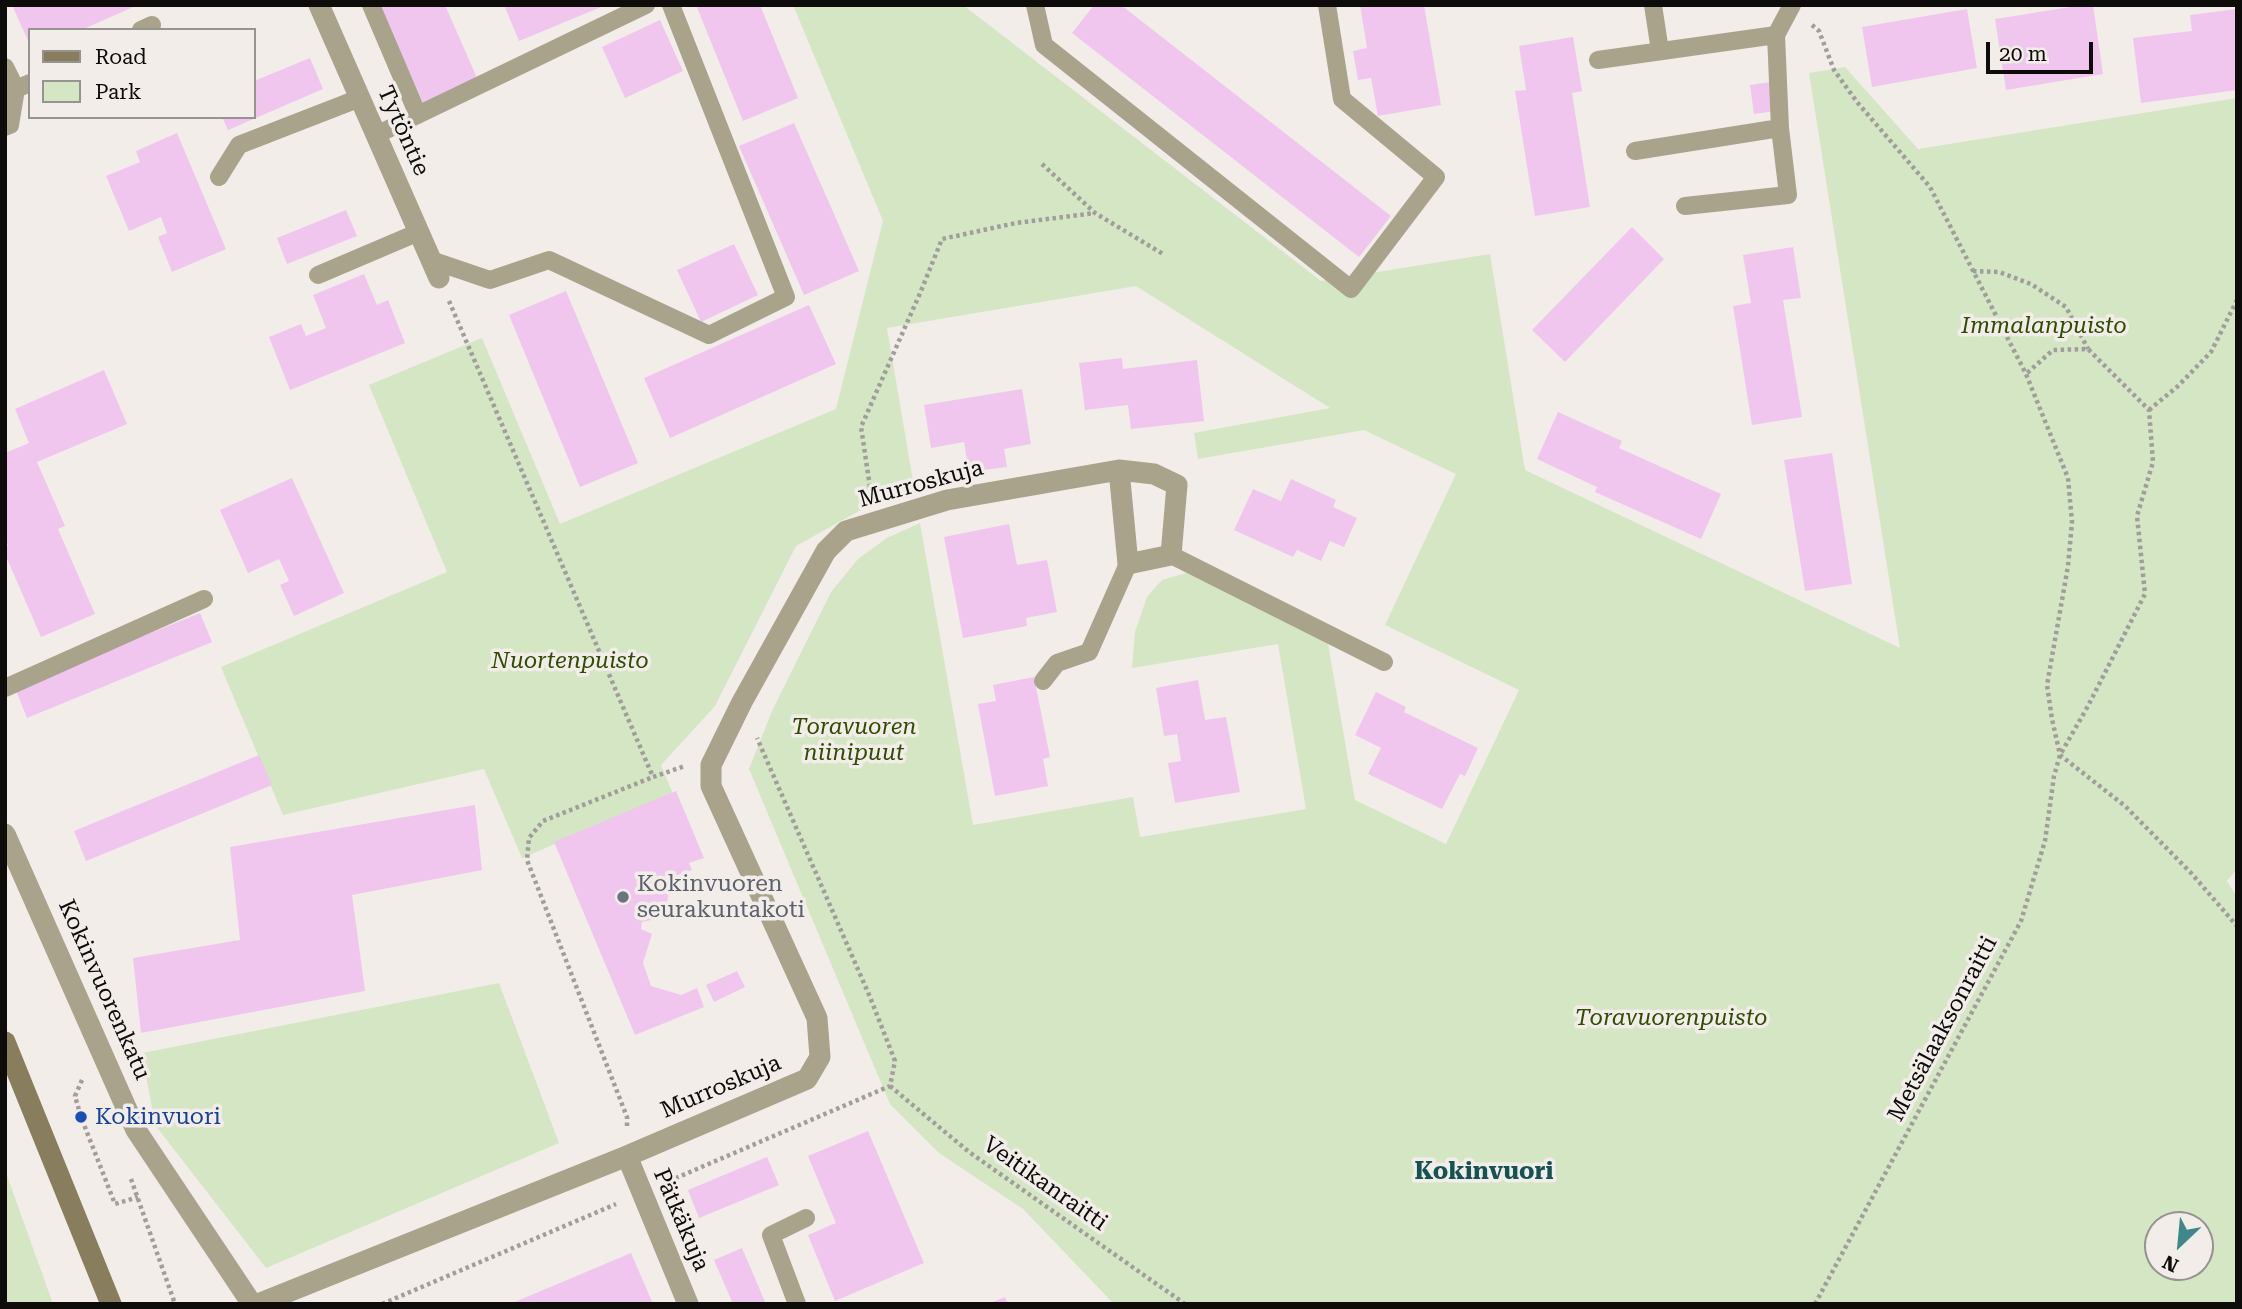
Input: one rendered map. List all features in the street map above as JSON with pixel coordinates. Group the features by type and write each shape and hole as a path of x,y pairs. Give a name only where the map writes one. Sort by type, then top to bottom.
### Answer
{"main road":[{"path":"5,1042 111,1304"}],"street":[{"name":"Tytöntie","path":"319,5 435,269"},
{"name":"Murroskuja","path":"258,1304 627,1156 807,1079 820,1056 817,1018 711,786 710,765 742,702 827,551 846,531 947,500 1119,470 1154,474 1177,485 1171,555"},
{"path":"1119,470 1128,564 1171,555"},
{"name":"Kokinvuorenkatu","path":"5,834 136,1129 252,1304"},
{"name":"Pätkäkuja","path":"627,1156 688,1304"}],"lane":[{"path":"371,5 418,115"},
{"path":"376,135 646,5"},
{"path":"435,269 490,280 550,260 709,335 786,297 671,5"},
{"path":"1035,5 1044,45 1351,289 1436,177 1342,99 1327,5"},
{"path":"1653,5 1660,51"},
{"path":"1685,206 1788,195 1780,128 1776,35 1791,6"},
{"path":"1598,60 1776,35"},
{"path":"5,67 23,86 10,125 5,127"},
{"path":"219,177 239,145 360,98"},
{"path":"1634,151 1780,128"},
{"path":"318,275 419,232"},
{"path":"1171,555 1384,662"},
{"path":"1043,681 1057,663 1089,652 1128,564"},
{"path":"5,688 204,599"},
{"path":"797,1304 771,1235 806,1218"}],"path":[{"path":"1791,6 1819,31 1833,70 1930,187 2026,374 2068,478 2071,511 2068,566 2047,685 2060,755 2125,806 2192,874 2237,926"},
{"path":"1042,164 1095,214 1163,254"},
{"path":"875,522 861,427 942,239 1016,223 1095,214"},
{"path":"435,269 653,777"},
{"path":"1973,271 1999,272 2031,284 2066,307 2088,349 2149,410 2153,462 2137,516 2145,594 2060,755"},
{"path":"2149,410 2178,386 2211,352 2237,300"},
{"path":"2026,374 2053,350 2088,349"},
{"path":"382,1304 890,1086 895,1062 870,997 742,702"},
{"name":"Metsälaaksonraitti","path":"1815,1304 2021,920 2045,841 2054,776 2060,755"},
{"path":"627,1156 627,1116 527,860 529,838 543,821 694,763 710,765"},
{"path":"87,1070 75,1096 115,1204 138,1197"},
{"name":"Veitikanraitti","path":"890,1086 969,1152 1185,1304"}],"green space":[{"name":"Toravuorenpuisto","path":"793,5 963,5 1321,281 1490,254 1525,470 1900,648 1809,73 1845,67 1918,149 2237,98 2237,869 2227,881 2237,897 2237,1304 1114,1304 1023,1209 939,1153 890,1104 749,769 772,711 831,592 858,559 887,538 920,523 973,825 1133,797 1140,837 1306,809 1278,644 1132,668 1135,632 1147,597 1162,580 1186,573 1327,638 1355,800 1446,844 1519,690 1385,625 1456,474 1364,430 1198,459 1194,433 1330,408 1136,286 887,328 913,481 796,546 715,706 661,765 673,794 522,858 484,769 283,815 221,667 447,572 369,385 482,338 560,524 836,409 883,221"},
{"path":"499,983 559,1143 266,1268 155,1125 142,1053"},
{"path":"5,1170 53,1304 5,1304"}],"building":[{"path":"12,5 138,5 86,28 28,28 28,41"},
{"path":"379,5 445,5 477,78 423,103"},
{"path":"504,5 606,5 519,41"},
{"path":"696,5 760,5 798,98 743,121"},
{"path":"1094,5 1121,5 1391,216 1359,257 1072,33"},
{"path":"1360,5 1424,5 1441,105 1378,116 1371,78 1358,80 1353,51 1367,48"},
{"path":"2093,5 2103,74 2006,90 1995,19"},
{"path":"1967,9 1977,68 1872,87 1862,27"},
{"path":"2237,9 2237,90 2141,103 2133,38 2192,31 2190,15"},
{"path":"660,20 683,71 625,98 602,47"},
{"path":"1573,37 1582,91 1572,93 1590,207 1535,216 1515,91 1526,90 1519,46"},
{"path":"310,58 323,89 256,118 256,80"},
{"path":"1771,82 1775,111 1754,114 1750,85"},
{"path":"223,119 253,119 228,130"},
{"path":"794,123 859,271 804,295 739,146"},
{"path":"177,133 226,249 172,272 158,237 167,233 161,217 129,231 106,176 140,162 136,151"},
{"path":"346,210 357,236 287,264 277,238"},
{"path":"1632,227 1664,259 1565,362 1532,330"},
{"path":"734,244 758,295 701,322 677,270"},
{"path":"1793,247 1801,298 1783,300 1802,417 1752,425 1733,306 1751,303 1743,255"},
{"path":"364,274 377,305 388,300 405,343 290,390 269,337 301,324 306,336 326,328 313,295"},
{"path":"566,291 638,463 580,487 509,315"},
{"path":"809,305 836,364 670,438 644,378"},
{"path":"1122,358 1123,369 1197,360 1204,421 1131,429 1128,405 1085,410 1079,363"},
{"path":"104,370 127,424 37,462 65,526 58,529 95,614 41,637 5,554 5,547 8,545 5,538 5,453 29,443 15,409"},
{"path":"1022,389 1031,444 1004,449 1007,467 969,472 964,442 931,448 924,405"},
{"path":"1558,412 1622,441 1619,448 1721,494 1701,539 1595,492 1597,487 1537,459"},
{"path":"1832,453 1852,584 1805,591 1784,460"},
{"path":"292,478 344,593 294,616 280,585 289,581 279,559 248,573 220,510"},
{"path":"1291,479 1336,500 1333,507 1357,518 1344,547 1330,541 1321,561 1297,550 1293,557 1234,530 1253,489 1281,501"},
{"path":"1009,524 1017,565 1047,560 1057,612 1026,618 1027,626 963,638 944,537"},
{"path":"200,613 212,642 27,718 15,688"},
{"path":"1034,677 1050,757 1043,759 1048,786 995,796 978,704 996,701 993,685"},
{"path":"1198,680 1205,720 1226,717 1240,792 1175,803 1168,763 1181,761 1177,734 1164,736 1156,688"},
{"path":"1376,692 1406,707 1404,712 1478,748 1465,776 1460,774 1442,809 1368,774 1381,748 1355,735"},
{"path":"259,755 272,785 86,861 74,831"},
{"name":"Kokinvuoren seurakuntakoti","path":"676,791 704,858 689,863 692,870 672,877 664,917 642,922 641,929 652,934 643,963 651,986 681,995 697,988 704,1007 635,1035 554,842"},
{"path":"475,805 482,870 352,895 365,991 141,1033 133,958 240,940 230,847"},
{"path":"737,971 745,987 714,1002 706,985"},
{"path":"868,1131 924,1263 835,1301 808,1235 836,1223 808,1156"},
{"path":"767,1157 779,1185 699,1218 688,1190"},
{"path":"742,1248 766,1304 733,1304 714,1260"},
{"path":"631,1253 653,1304 510,1304"},
{"path":"1005,1297 1008,1304 988,1304"}],"place":[{"name":"Kokinvuoren seurakuntakoti","path":"623,897"},
{"name":"Kokinvuori","path":"81,1117"}],"district":[{"name":"Kokinvuori","path":"1484,1172"}],"park label":[{"name":"Immalanpuisto","path":"2044,326"},
{"name":"Nuortenpuisto","path":"570,661"},
{"name":"Toravuoren niinipuut","path":"854,740"}]}
